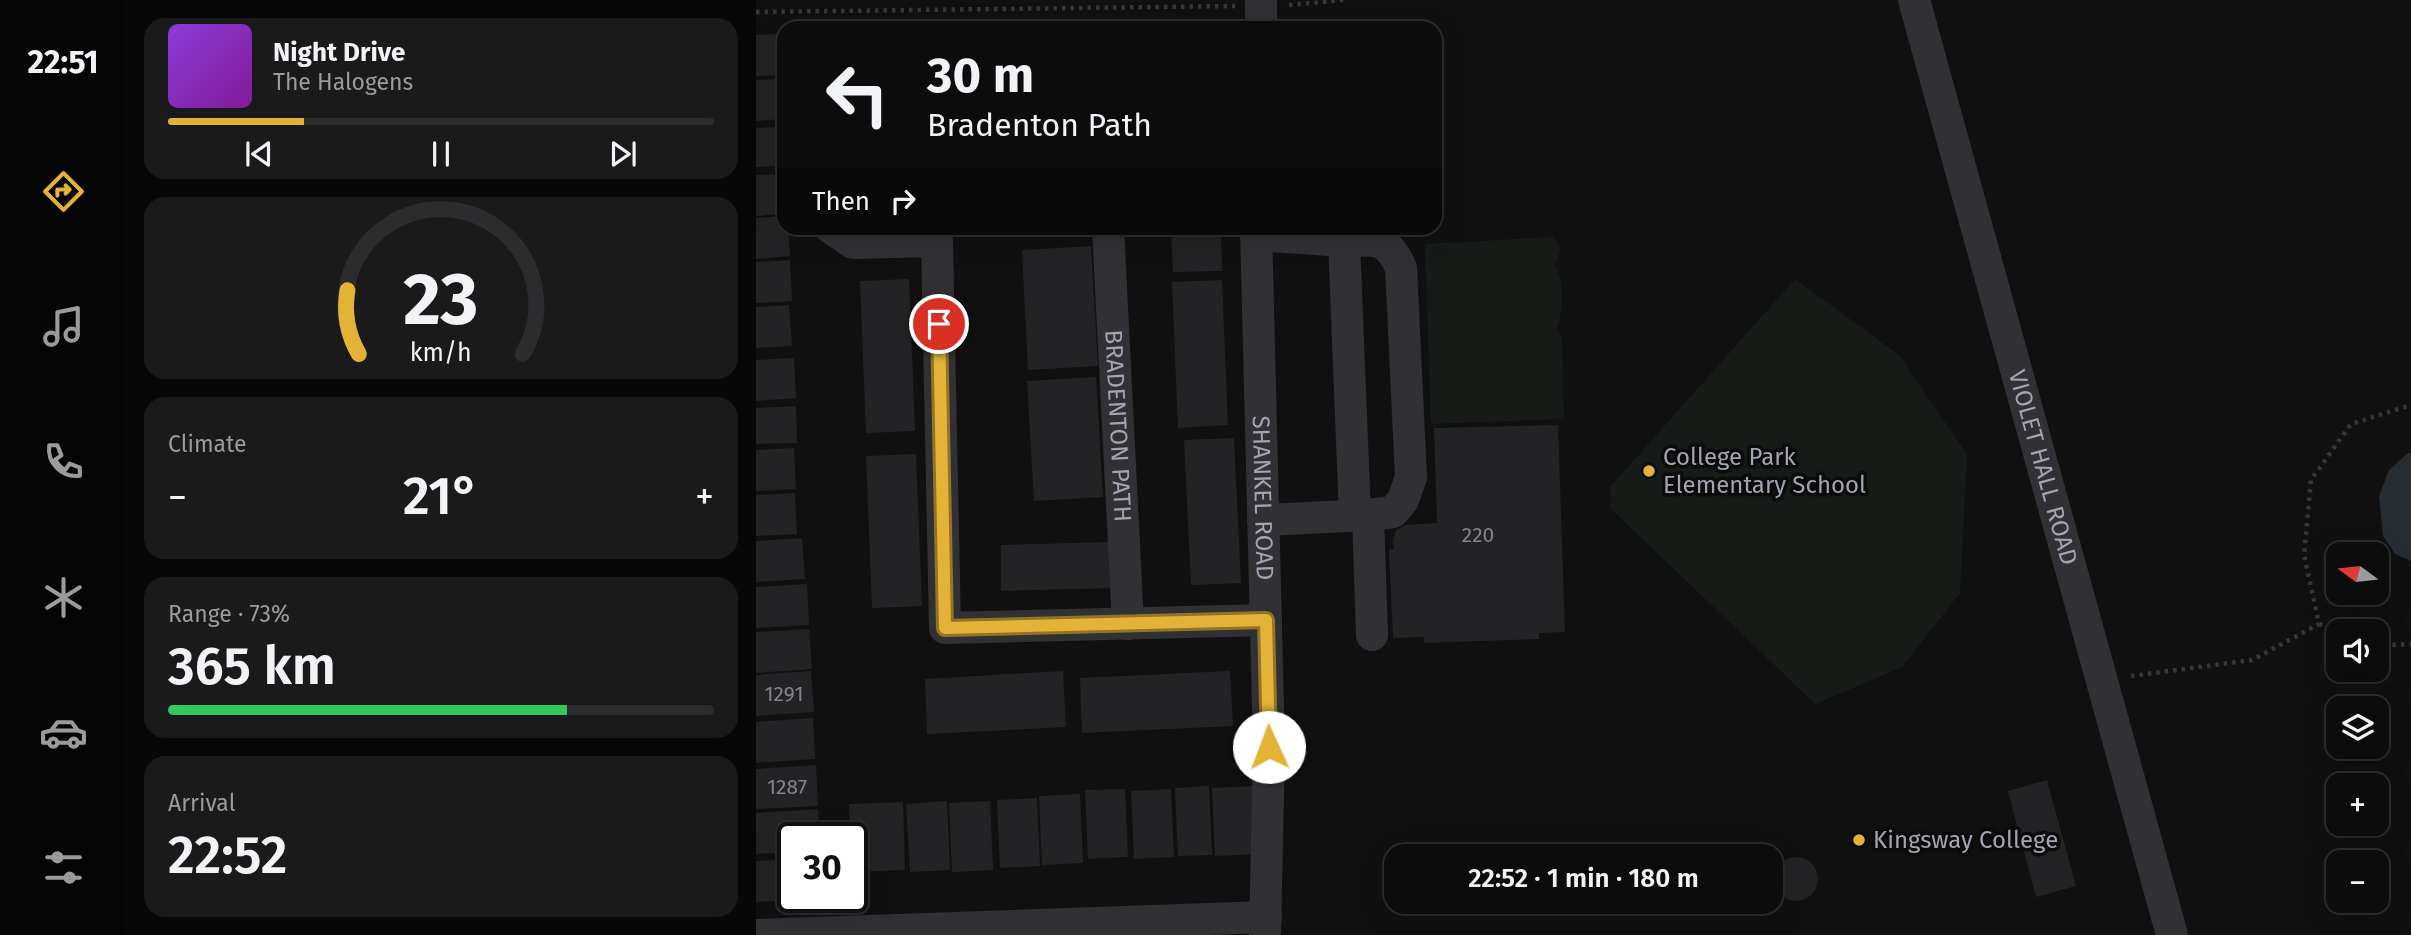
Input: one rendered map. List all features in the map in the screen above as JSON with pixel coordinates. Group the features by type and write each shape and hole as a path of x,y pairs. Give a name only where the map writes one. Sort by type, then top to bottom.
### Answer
{"street":[{"name":"VIOLET HALL ROAD","path":"1914,0 2172,935"},
{"path":"841,235 853,243 937,241 945,628 1266,620"},
{"name":"BRADENTON PATH","path":"1108,235 1128,624"},
{"name":"SHANKEL ROAD","path":"1256,235 1269,747 1266,926"},
{"path":"1263,520 1393,512 1403,500 1411,477 1401,268 1394,251 1377,240 1344,241 1291,235"},
{"path":"1344,241 1372,635"},
{"path":"756,935 1266,926"}],"path":[{"path":"756,12 1261,11 1344,0"},
{"path":"2319,624 2304,555 2311,480 2351,424 2411,405"},
{"path":"2102,680 2252,660 2319,624 2326,626"},
{"path":"2389,645 2411,644"}],"shaded area":[{"path":"1553,237 1561,249 1555,266 1562,287 1561,313 1557,328 1562,338 1564,419 1431,424 1425,244"},
{"path":"1795,279 1899,355 1967,454 1960,593 1902,667 1815,704 1611,509 1610,487"},
{"path":"2411,453 2411,561 2395,554 2383,536 2379,496 2389,470"}],"building":[{"path":"777,34 777,75 756,76 756,35"},
{"path":"777,79 777,119 756,121 756,80"},
{"path":"777,127 777,166 756,167 756,128"},
{"path":"777,174 777,214 756,216 756,175"},
{"path":"777,216 777,235 788,235 790,256 756,259 756,218"},
{"path":"1171,235 1221,235 1222,271 1173,272"},
{"path":"1091,246 1098,366 1028,370 1022,250"},
{"path":"790,260 792,301 756,303 756,262"},
{"path":"909,279 915,431 866,433 860,281"},
{"path":"1222,280 1228,425 1178,428 1172,282"},
{"path":"789,305 792,346 756,348 756,307"},
{"path":"794,358 796,398 756,401 756,360"},
{"path":"1096,377 1103,497 1034,501 1027,381"},
{"path":"796,406 797,443 756,444 756,408"},
{"path":"1558,425 1565,632 1539,633 1539,639 1424,643 1424,637 1393,638 1389,550 1394,549 1396,530 1406,525 1437,523 1434,428"},
{"path":"1234,438 1241,583 1191,585 1184,440"},
{"path":"794,448 796,489 756,491 756,450"},
{"path":"916,454 922,606 872,608 866,456"},
{"path":"795,493 797,534 756,536 756,495"},
{"path":"802,538 805,579 756,582 756,541"},
{"path":"1113,542 1114,588 1001,591 1001,545"},
{"path":"807,584 809,625 756,628 756,587"},
{"path":"809,629 812,669 756,673 756,632"},
{"path":"811,671 814,712 756,716 756,675"},
{"path":"1063,671 1066,727 927,734 925,679"},
{"path":"1230,671 1233,726 1082,733 1080,678"},
{"path":"813,718 815,759 756,763 756,722"},
{"path":"816,765 818,806 756,809 756,769"},
{"path":"2047,780 2076,886 2036,897 2008,791"},
{"path":"1209,786 1212,855 1178,856 1175,788"},
{"path":"1253,786 1256,854 1215,856 1212,788"},
{"path":"1125,789 1128,857 1088,859 1085,790"},
{"path":"1171,789 1174,857 1134,859 1131,791"},
{"path":"1080,794 1083,863 1042,865 1039,796"},
{"path":"1037,798 1040,866 1000,868 997,800"},
{"path":"947,801 950,870 910,872 906,804"},
{"path":"990,801 993,870 952,872 949,803"},
{"path":"903,802 905,870 868,871 868,822 850,822 849,804"},
{"path":"818,809 819,822 777,822 777,853 756,854 756,813"},
{"path":"1796,857 1804,859 1816,871 1818,879 1811,894 1796,901 1783,895 1783,863"},
{"path":"777,860 777,901 756,902 756,861"}],"place":[{"name":"College Park Elementary School","path":"1649,471"},
{"name":"Kingsway College","path":"1859,840"}],"route":[{"path":"939,324 945,628 1266,620 1269,747"}]}
